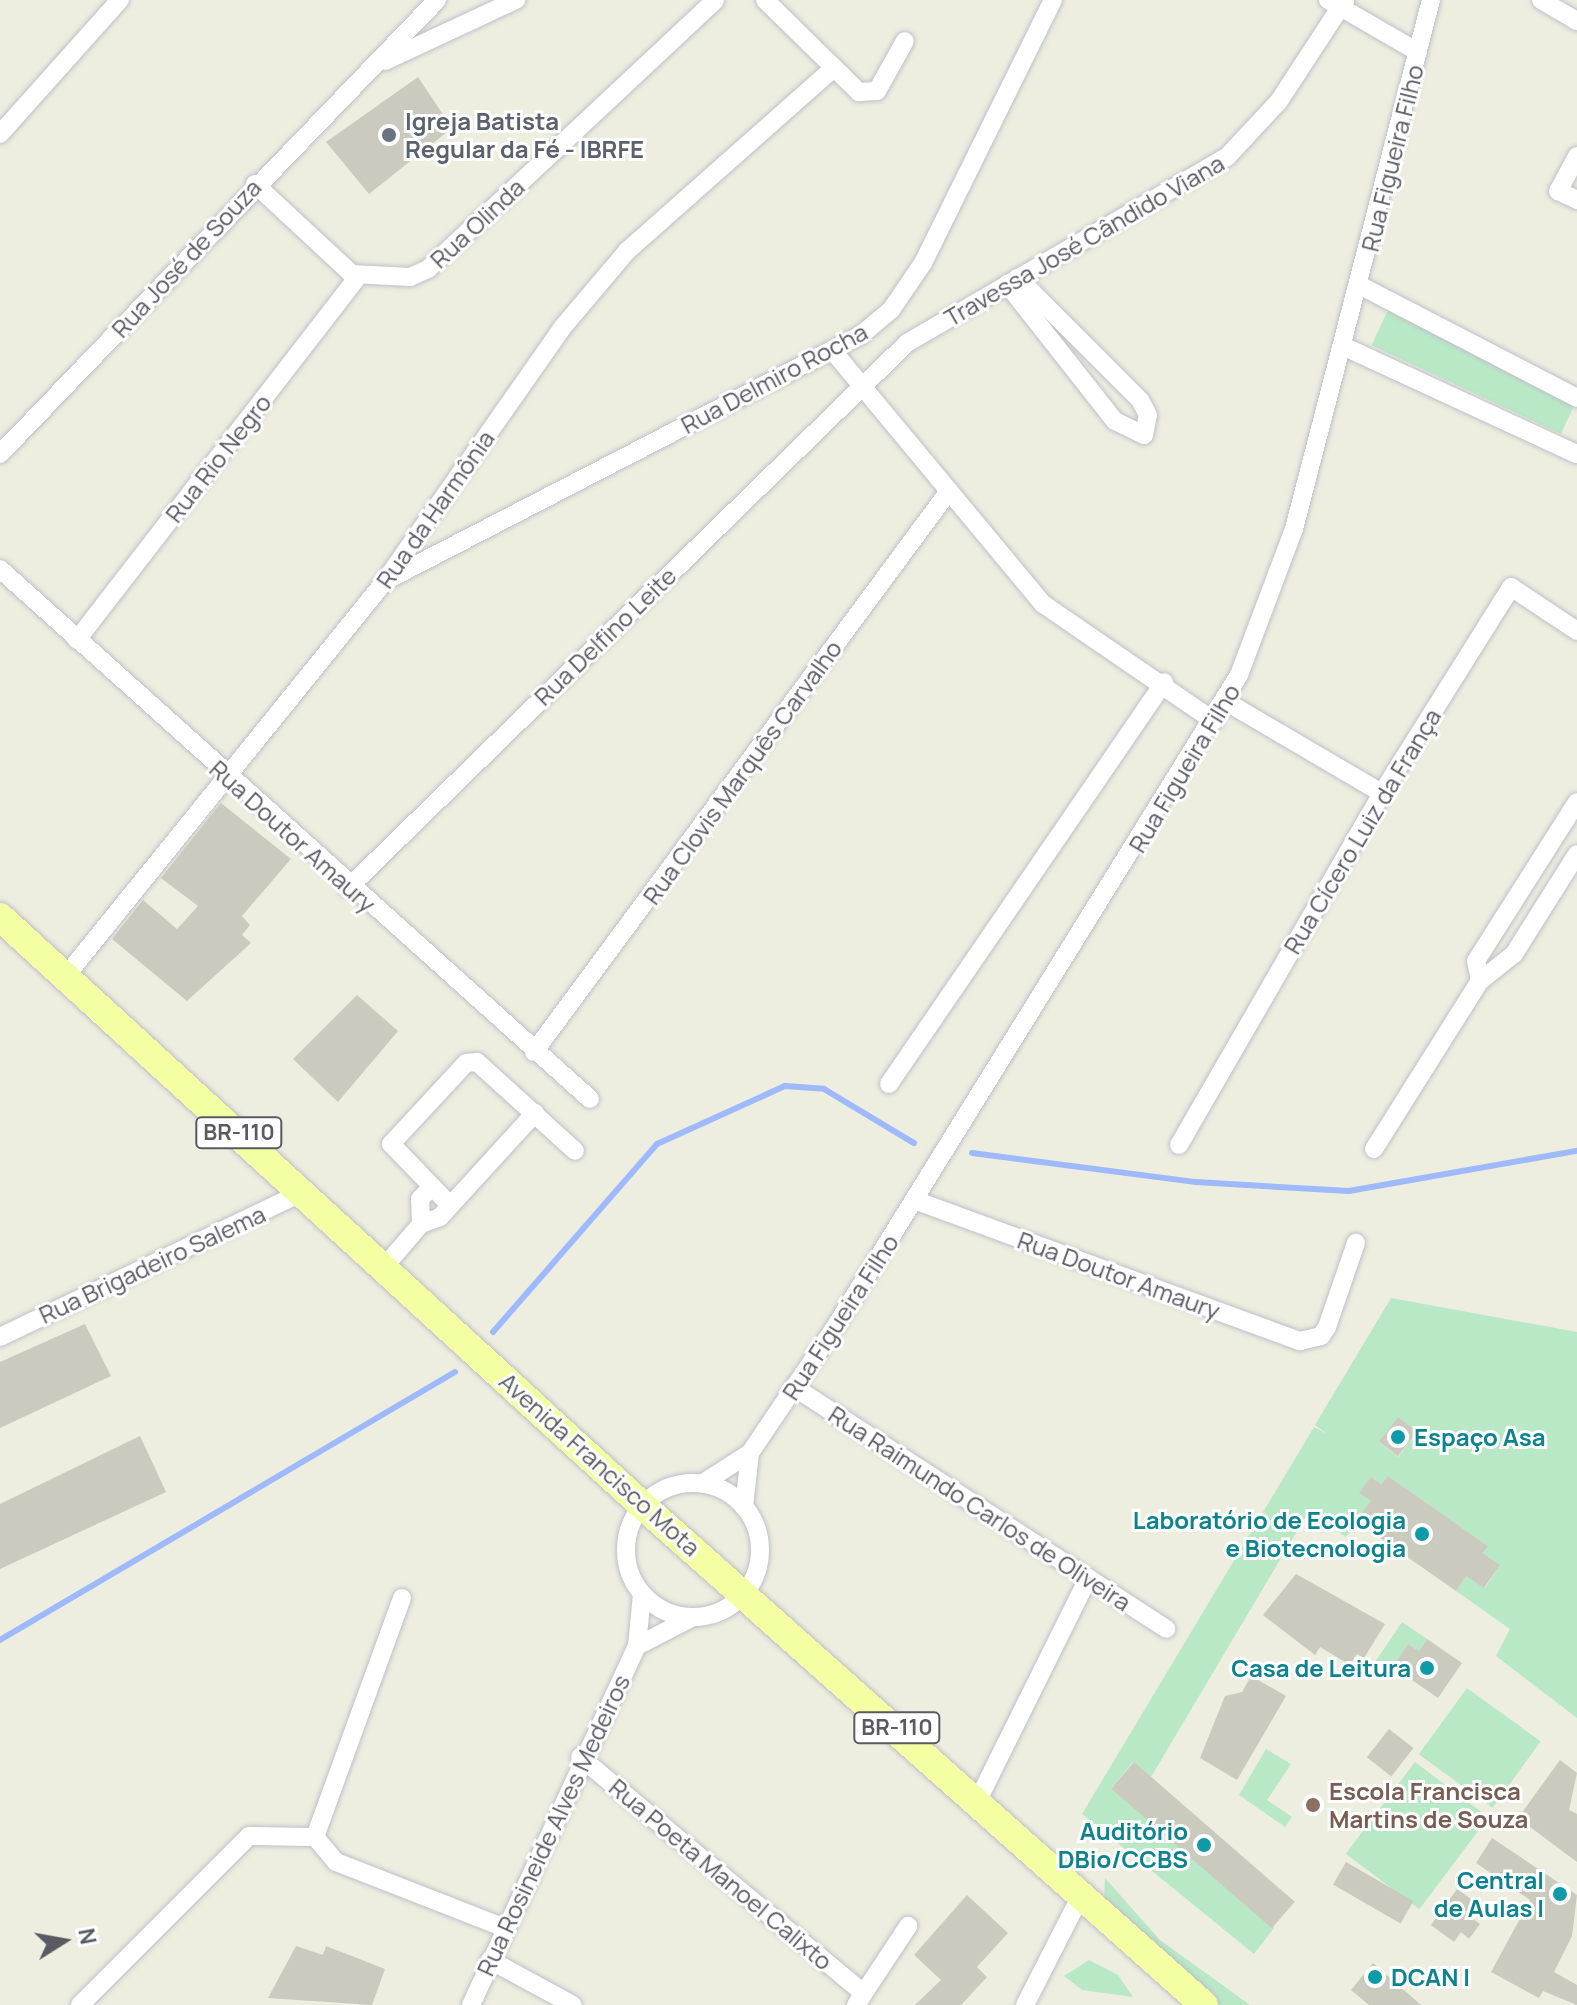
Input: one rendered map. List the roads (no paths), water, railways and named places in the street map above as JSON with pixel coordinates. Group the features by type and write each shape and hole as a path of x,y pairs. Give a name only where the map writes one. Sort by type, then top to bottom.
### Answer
{"main road":[{"name":"Avenida Francisco Mota","path":"0,917 305,1191 642,1505 978,1800 1204,2005"}],"street":[{"path":"0,134 120,0"},
{"name":"Rua José de Souza","path":"0,454 255,184 437,0"},
{"name":"Rua José de Souza","path":"376,64 516,0"},
{"name":"Rua Olinda","path":"358,276 393,279 428,269 715,0"},
{"path":"765,0 833,69 868,95 905,41"},
{"name":"Rua Delmiro Rocha","path":"385,581 832,350 891,310 923,263 1053,0"},
{"name":"Rua Figueira Filho","path":"703,1483 750,1453 917,1201 1225,701 1290,542 1361,286 1431,0"},
{"path":"1541,0 1577,21"},
{"path":"1338,2 1418,52"},
{"name":"Travessa José Cândido Viana","path":"861,385 907,343 1227,157 1279,101 1338,2"},
{"name":"Rua da Harmônia","path":"65,977 225,775 385,581 562,328 627,251 833,69"},
{"path":"1577,156 1558,191 1577,200"},
{"path":"255,184 358,276"},
{"name":"Rua Rio Negro","path":"77,640 358,276"},
{"path":"1013,281 1140,400 1148,415 1144,435 1115,421 1013,281"},
{"path":"1361,286 1577,398"},
{"path":"1345,347 1577,454"},
{"path":"832,350 1043,604 1164,682 1214,721"},
{"name":"Rua Delfino Leite","path":"348,888 861,385"},
{"name":"Rua Clovis Marquês Carvalho","path":"534,1052 949,491"},
{"name":"Rua Doutor Amaury","path":"0,569 348,888 590,1099"},
{"name":"Rua Cícero Luiz da França","path":"1179,1145 1382,793 1511,587 1577,631"},
{"path":"889,1084 1164,682"},
{"path":"1225,701 1382,793"},
{"path":"1480,981 1476,961 1577,802"},
{"path":"1374,1149 1480,981 1514,954 1577,854"},
{"path":"450,1205 391,1144 466,1063 477,1062 575,1151"},
{"path":"385,1266 421,1224 450,1205 535,1113"},
{"path":"421,1224 420,1199 431,1188"},
{"name":"Rua Brigadeiro Salema","path":"0,1337 305,1191"},
{"name":"Rua Doutor Amaury","path":"917,1201 1300,1341 1321,1336 1356,1243"},
{"name":"Rua Raimundo Carlos de Oliveira","path":"794,1387 1166,1629"},
{"name":"Rua Figueira Filho","path":"744,1507 750,1453"},
{"path":"693,1617 642,1594 626,1559 642,1505 669,1486 703,1483 744,1507 759,1541 744,1593"},
{"path":"978,1800 1088,1578"},
{"name":"Rua Rosineide Alves Medeiros","path":"637,1646 744,1593"},
{"name":"Rua Rosineide Alves Medeiros","path":"471,2005 580,1757 637,1646 642,1594"},
{"path":"315,1837 402,1598"},
{"name":"Rua Poeta Manoel Calixto","path":"580,1757 859,1999"},
{"path":"80,2005 249,1836 315,1837 336,1862 503,1927"},
{"path":"1025,2005 1082,1893"},
{"path":"859,1999 908,1926"},
{"path":"490,1960 573,2005"}],"waterway":[{"path":"493,1332 657,1144 785,1086 824,1089 914,1143"},
{"path":"972,1153 1196,1182 1349,1191 1577,1151"},
{"path":"0,1640 455,1372"}],"place":[{"name":"Igreja Batista Regular da Fé - IBRFE","path":"389,135"},
{"name":"Espaço Asa","path":"1398,1437"},
{"name":"Laboratório de Ecologia e Biotecnologia","path":"1422,1534"},
{"name":"Casa de Leitura","path":"1427,1668"},
{"name":"Escola Francisca Martins de Souza","path":"1313,1805"},
{"name":"Auditório DBio/CCBS","path":"1204,1845"},
{"name":"Central de Aulas I","path":"1560,1894"},
{"name":"DCAN I","path":"1375,1977"}]}
